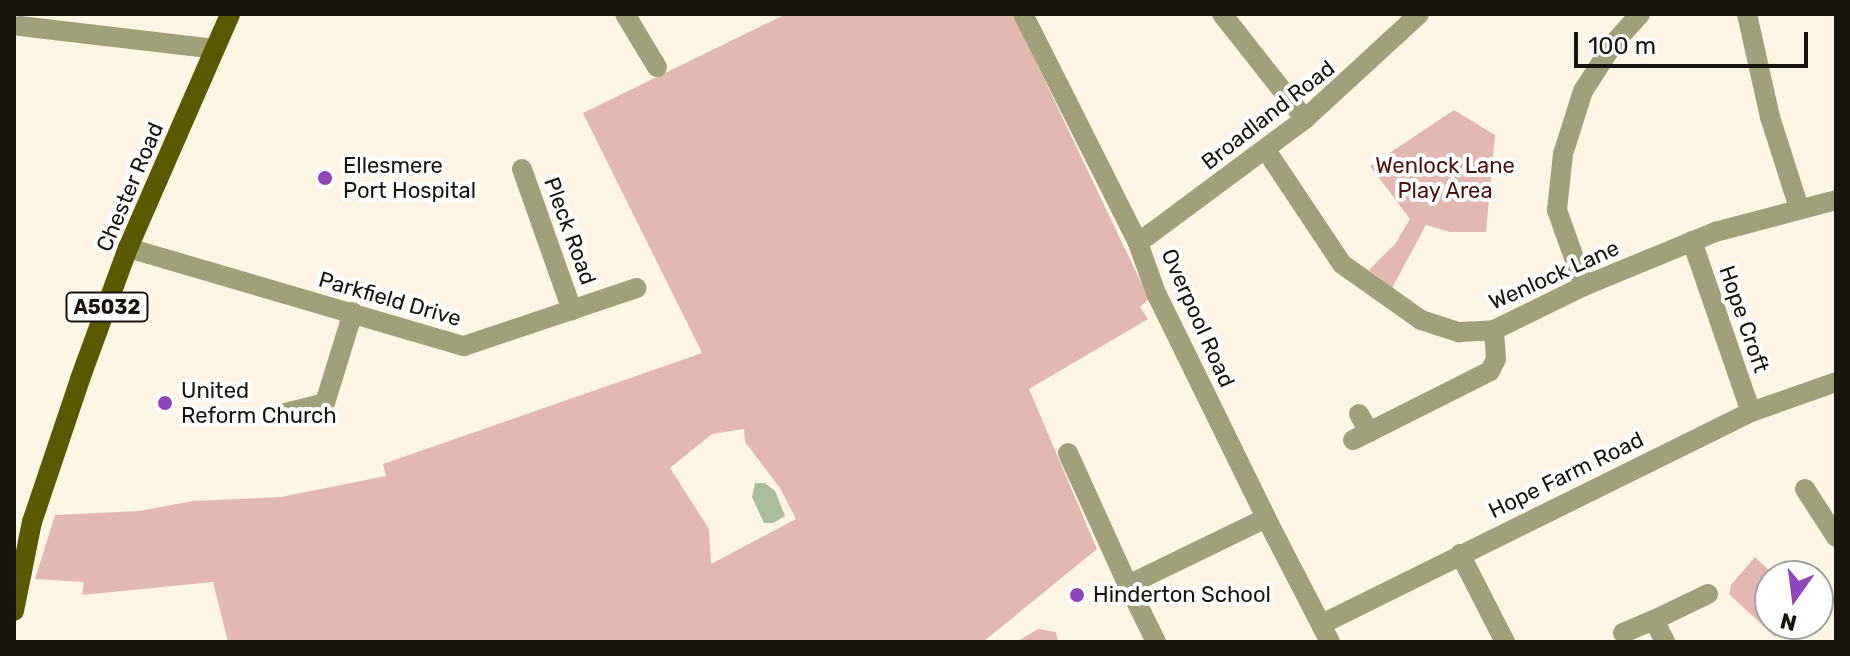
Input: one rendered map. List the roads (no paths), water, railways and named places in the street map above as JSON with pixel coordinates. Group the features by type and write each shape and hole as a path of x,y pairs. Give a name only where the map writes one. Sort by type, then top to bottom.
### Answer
{"main road":[{"name":"Chester Road","path":"14,611 16,588 32,522 128,248 230,14"}],"street":[{"path":"625,14 657,67"},
{"name":"Overpool Road","path":"1023,14 1138,243 1156,293 1266,518 1326,633"},
{"path":"1222,14 1305,119"},
{"name":"Broadland Road","path":"1138,243 1305,119 1419,14"},
{"path":"1584,286 1557,210 1563,154 1583,91 1614,43 1640,14"},
{"path":"1747,14 1770,117 1799,208"},
{"path":"20,26 215,49"},
{"name":"Wenlock Lane","path":"1266,150 1342,264 1421,320 1459,332 1494,330 1584,286 1692,241 1799,208 1836,200"},
{"name":"Pleck Road","path":"522,169 572,310"},
{"name":"Hope Croft","path":"1692,241 1751,412"},
{"name":"Parkfield Drive","path":"128,248 464,346 636,288"},
{"path":"281,414 325,403 353,312"},
{"path":"1360,429 1490,371 1496,359 1494,330"},
{"name":"Hope Farm Road","path":"1326,633 1460,554 1751,412 1836,382"},
{"path":"1068,453 1156,642"},
{"path":"1805,489 1836,537"},
{"path":"1128,585 1266,518"},
{"path":"1460,554 1505,642"},
{"path":"1623,633 1708,594"},
{"path":"1654,620 1665,642"}],"place":[{"name":"Ellesmere Port Hospital","path":"325,178"},
{"name":"United Reform Church","path":"165,403"},
{"name":"Hinderton School","path":"1077,595"}],"park label":[{"name":"Wenlock Lane Play Area","path":"1445,178"}]}
